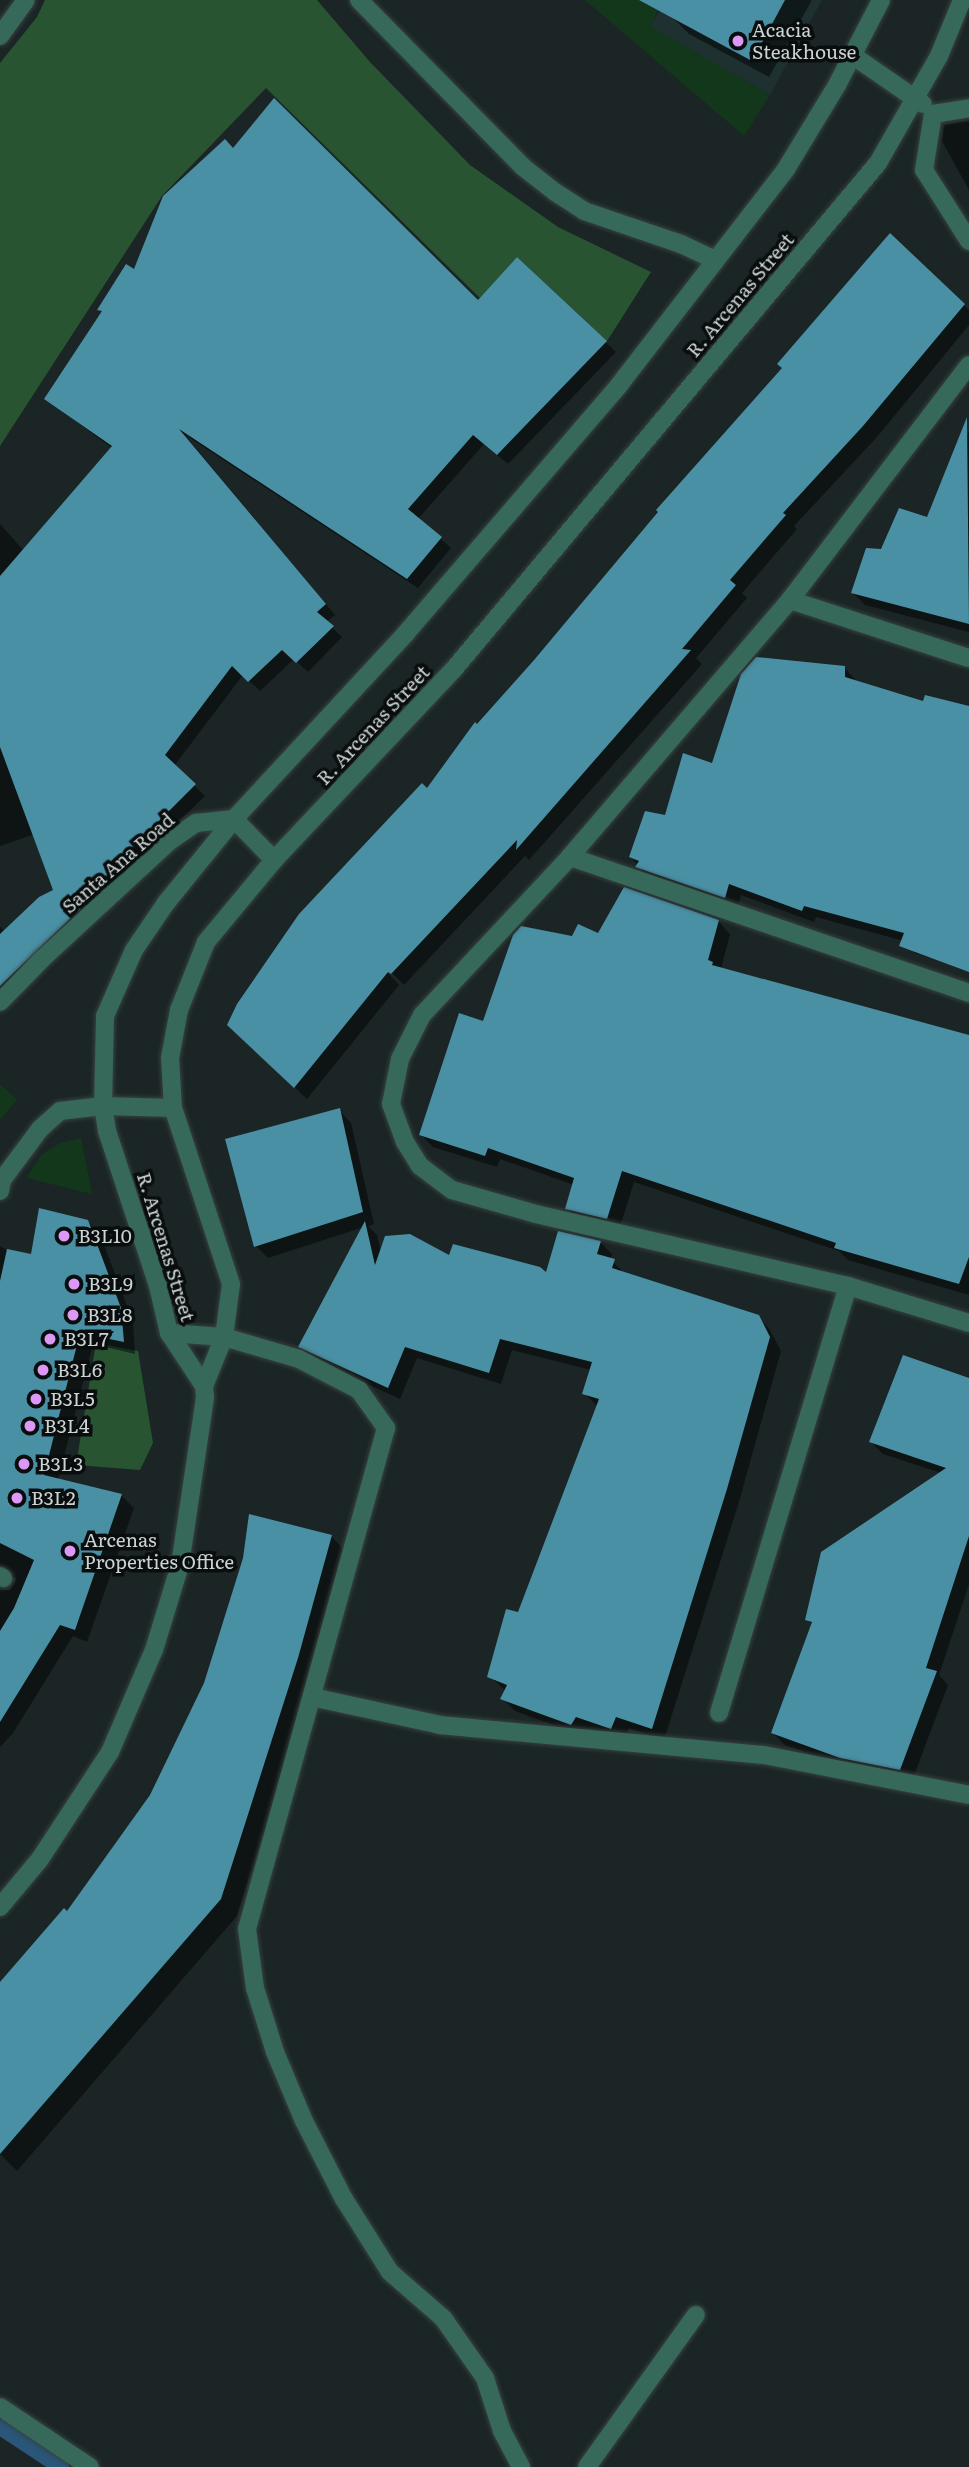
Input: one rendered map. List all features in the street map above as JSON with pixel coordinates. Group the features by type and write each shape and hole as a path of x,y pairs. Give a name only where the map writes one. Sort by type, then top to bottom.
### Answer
{"street":[{"path":"0,36 26,0"},
{"path":"359,0 523,167 555,192 584,211 670,239 716,260"},
{"name":"R. Arcenas Street","path":"205,1392 169,1333 158,1286 107,1131 103,1106 105,1016 134,950 166,903 234,819 442,591 620,384 786,169 881,0"},
{"name":"R. Arcenas Street","path":"0,1907 40,1860 110,1752 154,1650 180,1565 205,1392 225,1337 231,1284 173,1108 170,1058 179,1010 206,942 274,860 454,669 878,163 939,56 962,0"},
{"path":"852,55 915,96 933,114"},
{"path":"933,114 969,108"},
{"path":"933,114 924,170 969,241"},
{"path":"969,365 790,600 569,858 422,1015 400,1059 391,1104 405,1142 420,1166 452,1190 536,1214 848,1286 969,1323"},
{"path":"790,600 969,658"},
{"path":"234,819 274,860"},
{"name":"Santa Ana Road","path":"0,1002 43,958 170,841 196,824 234,819"},
{"path":"569,858 969,993"},
{"path":"0,1191 2,1180 40,1129 60,1111 103,1106 173,1108"},
{"path":"719,1713 848,1286"},
{"path":"169,1333 225,1337 299,1359 359,1390 386,1428 247,1929 256,1988 275,2052 304,2121 345,2199 390,2272 443,2318 485,2378 502,2431 521,2467"},
{"path":"312,1697 440,1725 764,1755 969,1796"},
{"path":"587,2467 696,2315"},
{"path":"0,2407 90,2467"}],"shaded area":[{"path":"666,0 822,0 770,95 650,27"}],"green space":[{"path":"45,0 317,0 370,62 470,165 558,227 651,272 607,341 517,257 480,298 266,88 162,196 0,446 0,63 37,17"},
{"path":"585,0 661,0 651,27 770,95 744,136"},
{"path":"0,1084 17,1100 0,1120"},
{"path":"81,1138 92,1194 26,1178 41,1155 60,1143"},
{"path":"96,1343 138,1351 153,1443 140,1470 76,1465"}],"building":[{"name":"Acacia Steakhouse","path":"639,0 785,0 752,61"},
{"path":"274,98 478,300 517,257 607,341 497,455 473,435 408,509 442,537 407,579 179,429 326,604 317,612 334,626 296,663 282,650 248,682 232,666 165,755 196,784 123,857 131,853 133,856 104,886 0,986 0,934 39,897 53,890 0,747 0,576 112,446 44,399 102,311 97,310 126,264 134,269 163,196 225,139 233,148"},
{"path":"890,233 965,304 863,426 783,513 786,515 730,580 736,585 682,649 691,650 516,850 517,840 391,974 388,972 294,1088 227,1025 237,1004 299,914 422,783 427,788 475,722 477,724 534,660 658,512 656,510 782,368 777,364"},
{"path":"967,417 969,624 851,593 866,548 881,549 899,508 927,517"},
{"path":"756,657 845,666 845,677 923,701 925,695 969,706 969,972 899,946 904,933 804,906 802,911 729,884 725,898 635,867 639,861 629,857 645,811 665,815 683,753 712,763 741,674"},
{"path":"624,887 719,920 708,960 713,962 712,965 969,1035 969,1257 959,1284 834,1248 836,1243 622,1171 607,1219 565,1209 574,1178 488,1148 485,1156 419,1135 459,1013 483,1021 513,935 521,926 572,936 578,924 598,933"},
{"path":"340,1108 363,1212 254,1247 225,1139"},
{"path":"39,1208 88,1220 121,1308 124,1342 80,1333 44,1475 122,1494 75,1630 60,1625 0,1722 0,1631 14,1608 34,1560 0,1543 0,1281 7,1249 31,1254"},
{"path":"365,1221 375,1265 385,1236 410,1234 449,1255 453,1244 540,1267 546,1272 558,1231 601,1241 597,1254 615,1259 612,1268 759,1315 770,1337 727,1489 652,1729 616,1717 611,1729 576,1717 571,1725 500,1699 507,1685 487,1677 506,1609 518,1612 599,1399 582,1394 592,1362 500,1339 489,1373 405,1347 388,1388 298,1347"},
{"path":"903,1355 969,1378 969,1536 926,1668 937,1671 900,1770 840,1758 771,1733 812,1622 805,1620 821,1552 946,1468 869,1442"},
{"path":"249,1514 332,1535 298,1658 221,1899 0,2154 0,1982 64,1908 67,1911 150,1795 204,1683 243,1558"}],"waterway":[{"path":"0,2427 61,2467"}],"place":[{"name":"Acacia Steakhouse","path":"738,41"},
{"name":"B3L10","path":"64,1236"},
{"name":"B3L9","path":"74,1284"},
{"name":"B3L8","path":"73,1315"},
{"name":"B3L7","path":"50,1339"},
{"name":"B3L6","path":"43,1370"},
{"name":"B3L5","path":"36,1399"},
{"name":"B3L4","path":"30,1426"},
{"name":"B3L3","path":"24,1464"},
{"name":"B3L2","path":"17,1498"},
{"name":"Arcenas Properties Office","path":"70,1551"}]}
